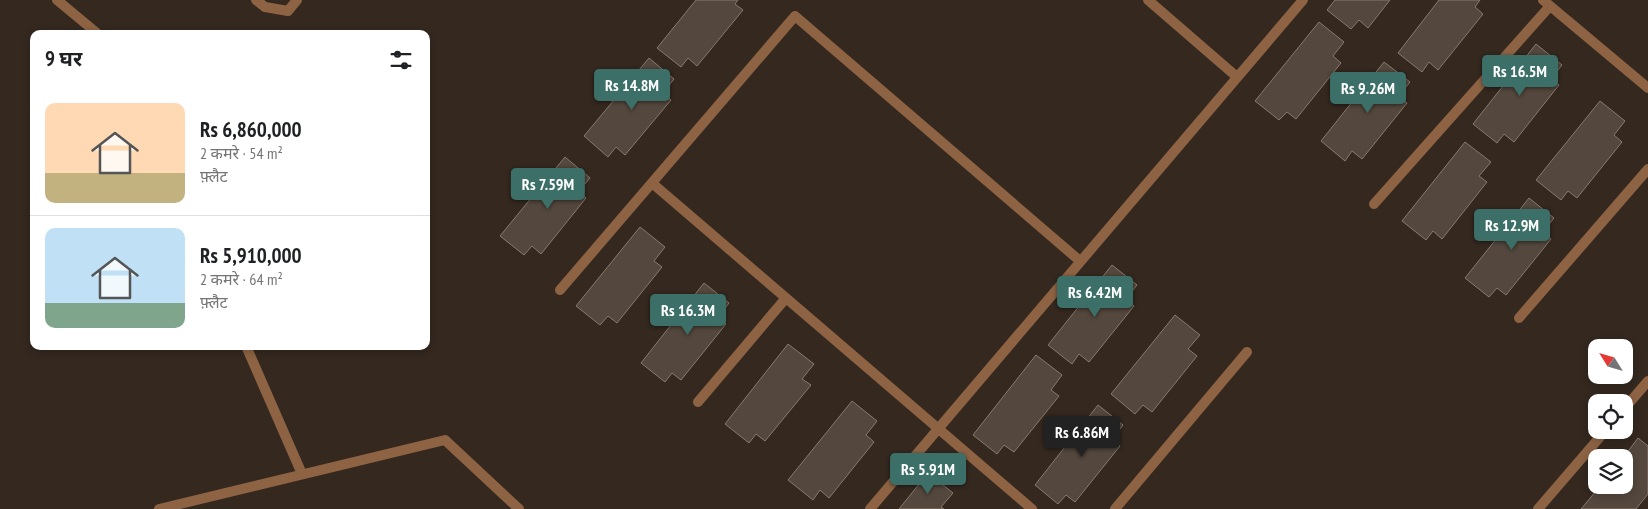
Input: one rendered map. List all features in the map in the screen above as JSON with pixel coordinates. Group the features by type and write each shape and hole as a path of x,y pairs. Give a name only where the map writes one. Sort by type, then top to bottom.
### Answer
{"street":[{"path":"58,0 93,30"},
{"path":"256,0 265,7 288,11 297,0"},
{"path":"1148,0 1237,77"},
{"path":"870,509 1303,0"},
{"path":"1374,204 1546,3 1648,88"},
{"path":"560,290 795,16 1080,261"},
{"path":"1519,318 1648,169"},
{"path":"652,183 1032,509"},
{"path":"698,402 786,298"},
{"path":"248,350 302,474"},
{"path":"1114,509 1247,352"},
{"path":"1633,398 1648,381"},
{"path":"1538,509 1598,439"},
{"path":"159,509 445,440 519,509"}],"building":[{"path":"696,0 738,0 735,4 743,10 697,66 688,58 681,67 657,48"},
{"path":"1335,0 1390,0 1368,28 1359,20 1351,29 1327,10"},
{"path":"1439,0 1480,0 1475,7 1483,14 1438,70 1429,62 1422,72 1398,53"},
{"path":"1319,22 1344,42 1333,56 1341,63 1296,119 1287,112 1279,120 1255,101"},
{"path":"1536,44 1562,65 1551,79 1559,85 1514,142 1504,134 1497,143 1473,124"},
{"path":"649,58 674,79 663,93 671,100 625,155 616,147 608,157 584,136"},
{"path":"1384,62 1410,82 1399,96 1407,103 1362,159 1352,151 1345,161 1321,141"},
{"path":"1600,101 1625,121 1614,135 1622,142 1577,198 1568,191 1561,200 1536,180"},
{"path":"1465,142 1491,162 1479,176 1487,182 1442,239 1433,231 1426,240 1402,221"},
{"path":"565,157 590,178 578,192 586,198 541,254 532,246 524,255 500,236"},
{"path":"1529,198 1554,218 1543,232 1551,239 1506,295 1497,288 1489,297 1465,278"},
{"path":"640,227 665,247 654,261 662,267 617,323 608,316 600,325 576,306"},
{"path":"1112,265 1137,285 1126,299 1134,306 1089,362 1079,354 1072,364 1048,345"},
{"path":"704,283 729,303 718,318 726,324 681,380 672,373 665,382 641,363"},
{"path":"1175,315 1200,335 1188,349 1197,356 1152,412 1143,405 1135,414 1111,394"},
{"path":"788,344 814,364 802,379 811,385 765,441 756,434 749,443 725,424"},
{"path":"1036,355 1062,375 1051,390 1059,396 1014,452 1004,445 997,454 973,435"},
{"path":"852,401 877,421 866,435 874,442 829,498 820,490 813,500 788,480"},
{"path":"1098,405 1123,425 1112,440 1120,446 1075,502 1066,495 1058,504 1035,485"},
{"path":"1638,438 1648,446 1648,494 1636,509 1581,509 1594,494 1633,494 1633,449 1630,449"},
{"path":"928,473 953,493 941,507 944,509 899,509"}]}
